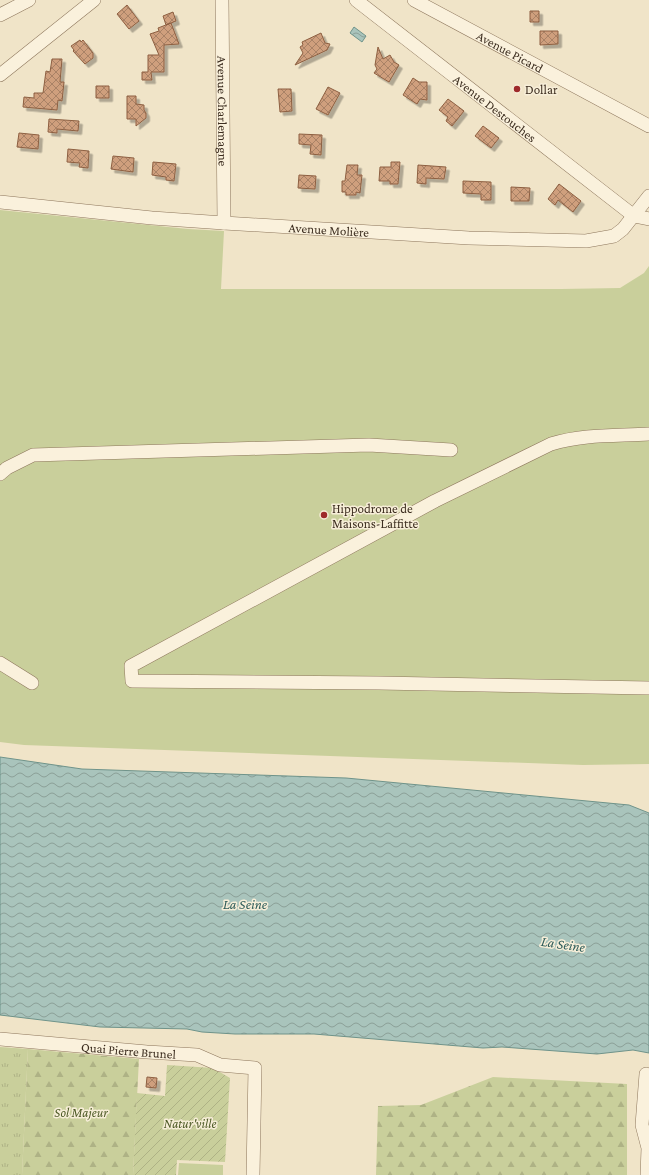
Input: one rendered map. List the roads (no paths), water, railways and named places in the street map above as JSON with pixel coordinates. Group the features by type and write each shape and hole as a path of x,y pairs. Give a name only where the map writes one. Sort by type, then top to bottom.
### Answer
{"street":[{"path":"0,15 29,0"},
{"path":"0,75 94,0"},
{"name":"Avenue Charlemagne","path":"222,0 224,223"},
{"name":"Avenue Destouches","path":"356,0 634,216"},
{"name":"Avenue Picard","path":"414,0 649,126"},
{"name":"Avenue Molière","path":"0,202 152,218 224,223 469,238 586,241 614,236 623,229 649,196"},
{"path":"634,216 649,219"},
{"path":"649,434 581,437 551,444 435,501 131,666 132,682 379,683 649,688"},
{"path":"0,474 8,468 33,455 369,445 451,450"},
{"path":"0,663 32,683"},
{"name":"Quai Pierre Brunel","path":"0,1039 197,1055 220,1065 255,1068 253,1169"},
{"path":"646,1074 642,1125 648,1148 647,1175"}],"water":[{"path":"354,27 366,36 362,42 350,33"},
{"name":"La Seine","path":"0,757 82,769 346,778 629,805 649,813 649,1053 633,1050 597,1054 502,1047 483,1048 314,1034 235,1034 202,1032 187,1029 100,1027 0,1015"}],"place":[{"name":"Dollar","path":"517,89"},
{"name":"Hippodrome de Maisons-Laffitte","path":"324,515"}],"park label":[{"name":"Sol Majeur","path":"81,1112"},
{"name":"Natur'ville","path":"190,1123"}]}
